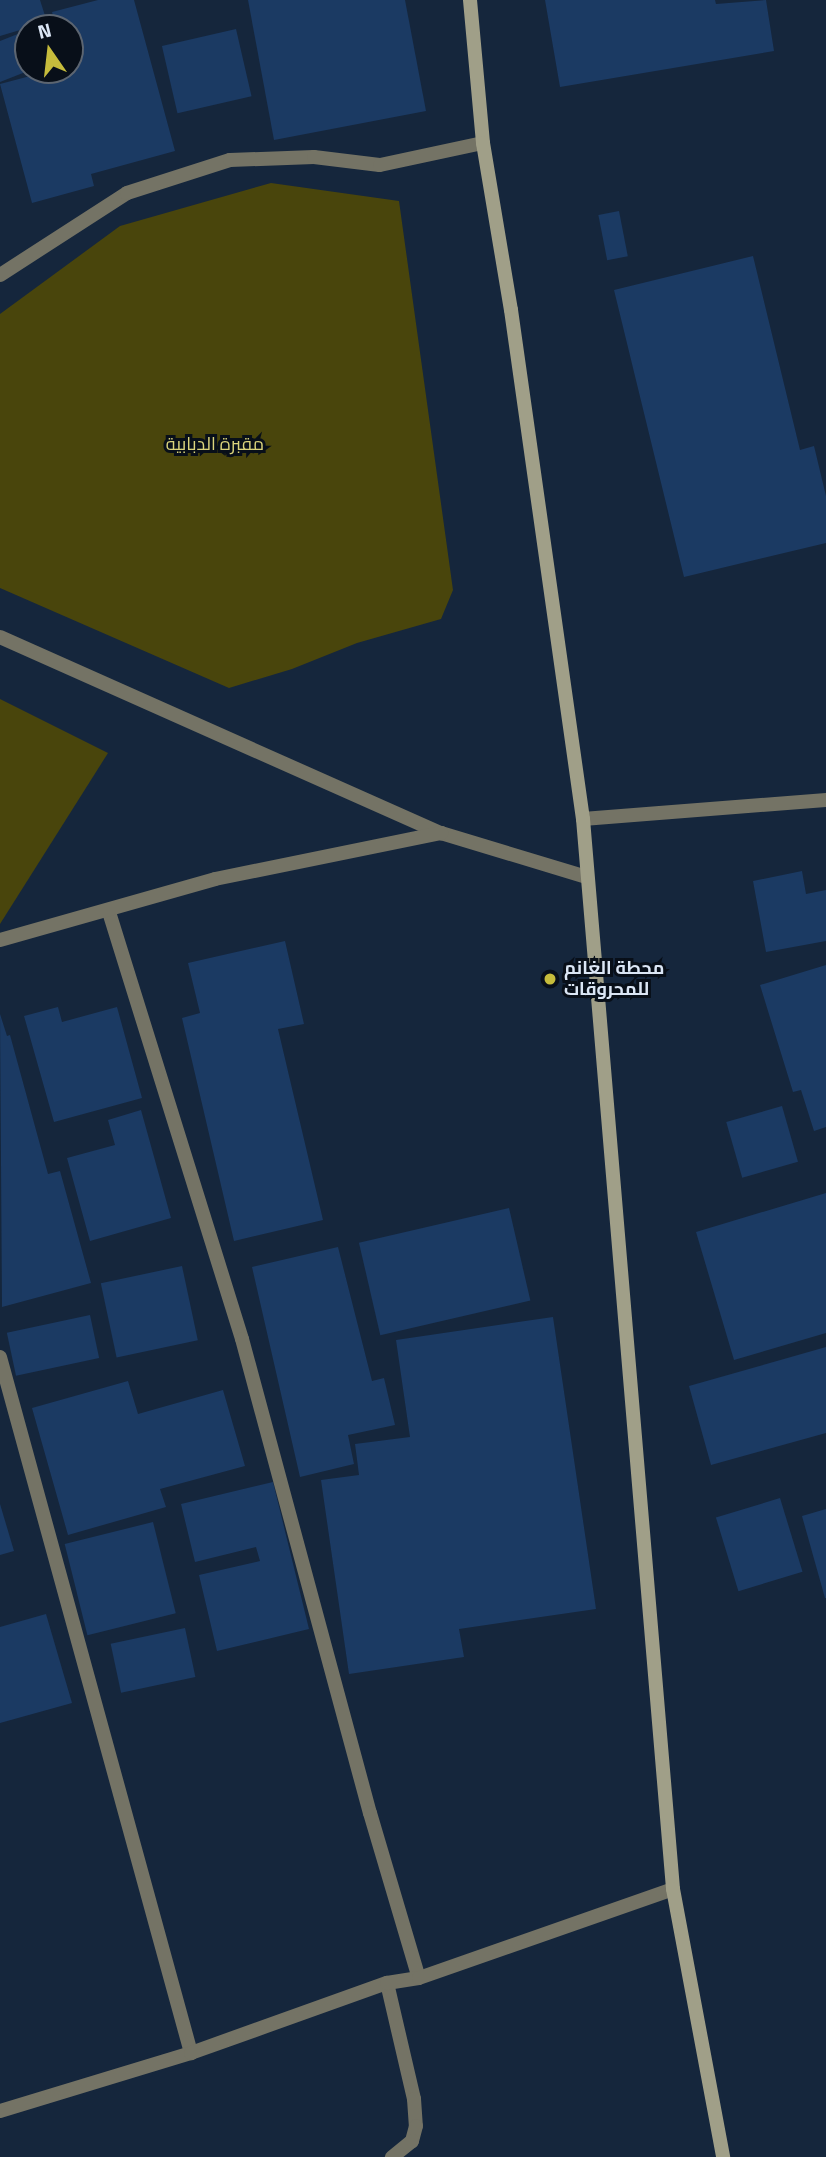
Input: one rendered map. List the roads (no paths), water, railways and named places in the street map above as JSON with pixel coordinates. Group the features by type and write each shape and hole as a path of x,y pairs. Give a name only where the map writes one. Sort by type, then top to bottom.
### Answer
{"street":[{"path":"470,0 483,143 511,310 583,819 673,1889 723,2157"},
{"path":"0,275 127,193 230,160 314,157 380,166 483,143"},
{"path":"0,637 441,833 587,877"},
{"path":"583,819 826,800"},
{"path":"0,940 109,912 215,879 441,833"},
{"path":"109,912 242,1339 370,1813 419,1978"},
{"path":"0,1357 191,2053"},
{"path":"0,2111 191,2053 387,1983 419,1978 673,1889"},
{"path":"387,1983 414,2099 416,2126 412,2141 392,2157"}],"place":[{"name":"محطة الغانم للمحروقات","path":"550,979"}],"park label":[{"name":"مقبرة الدبابية","path":"215,444"}]}
